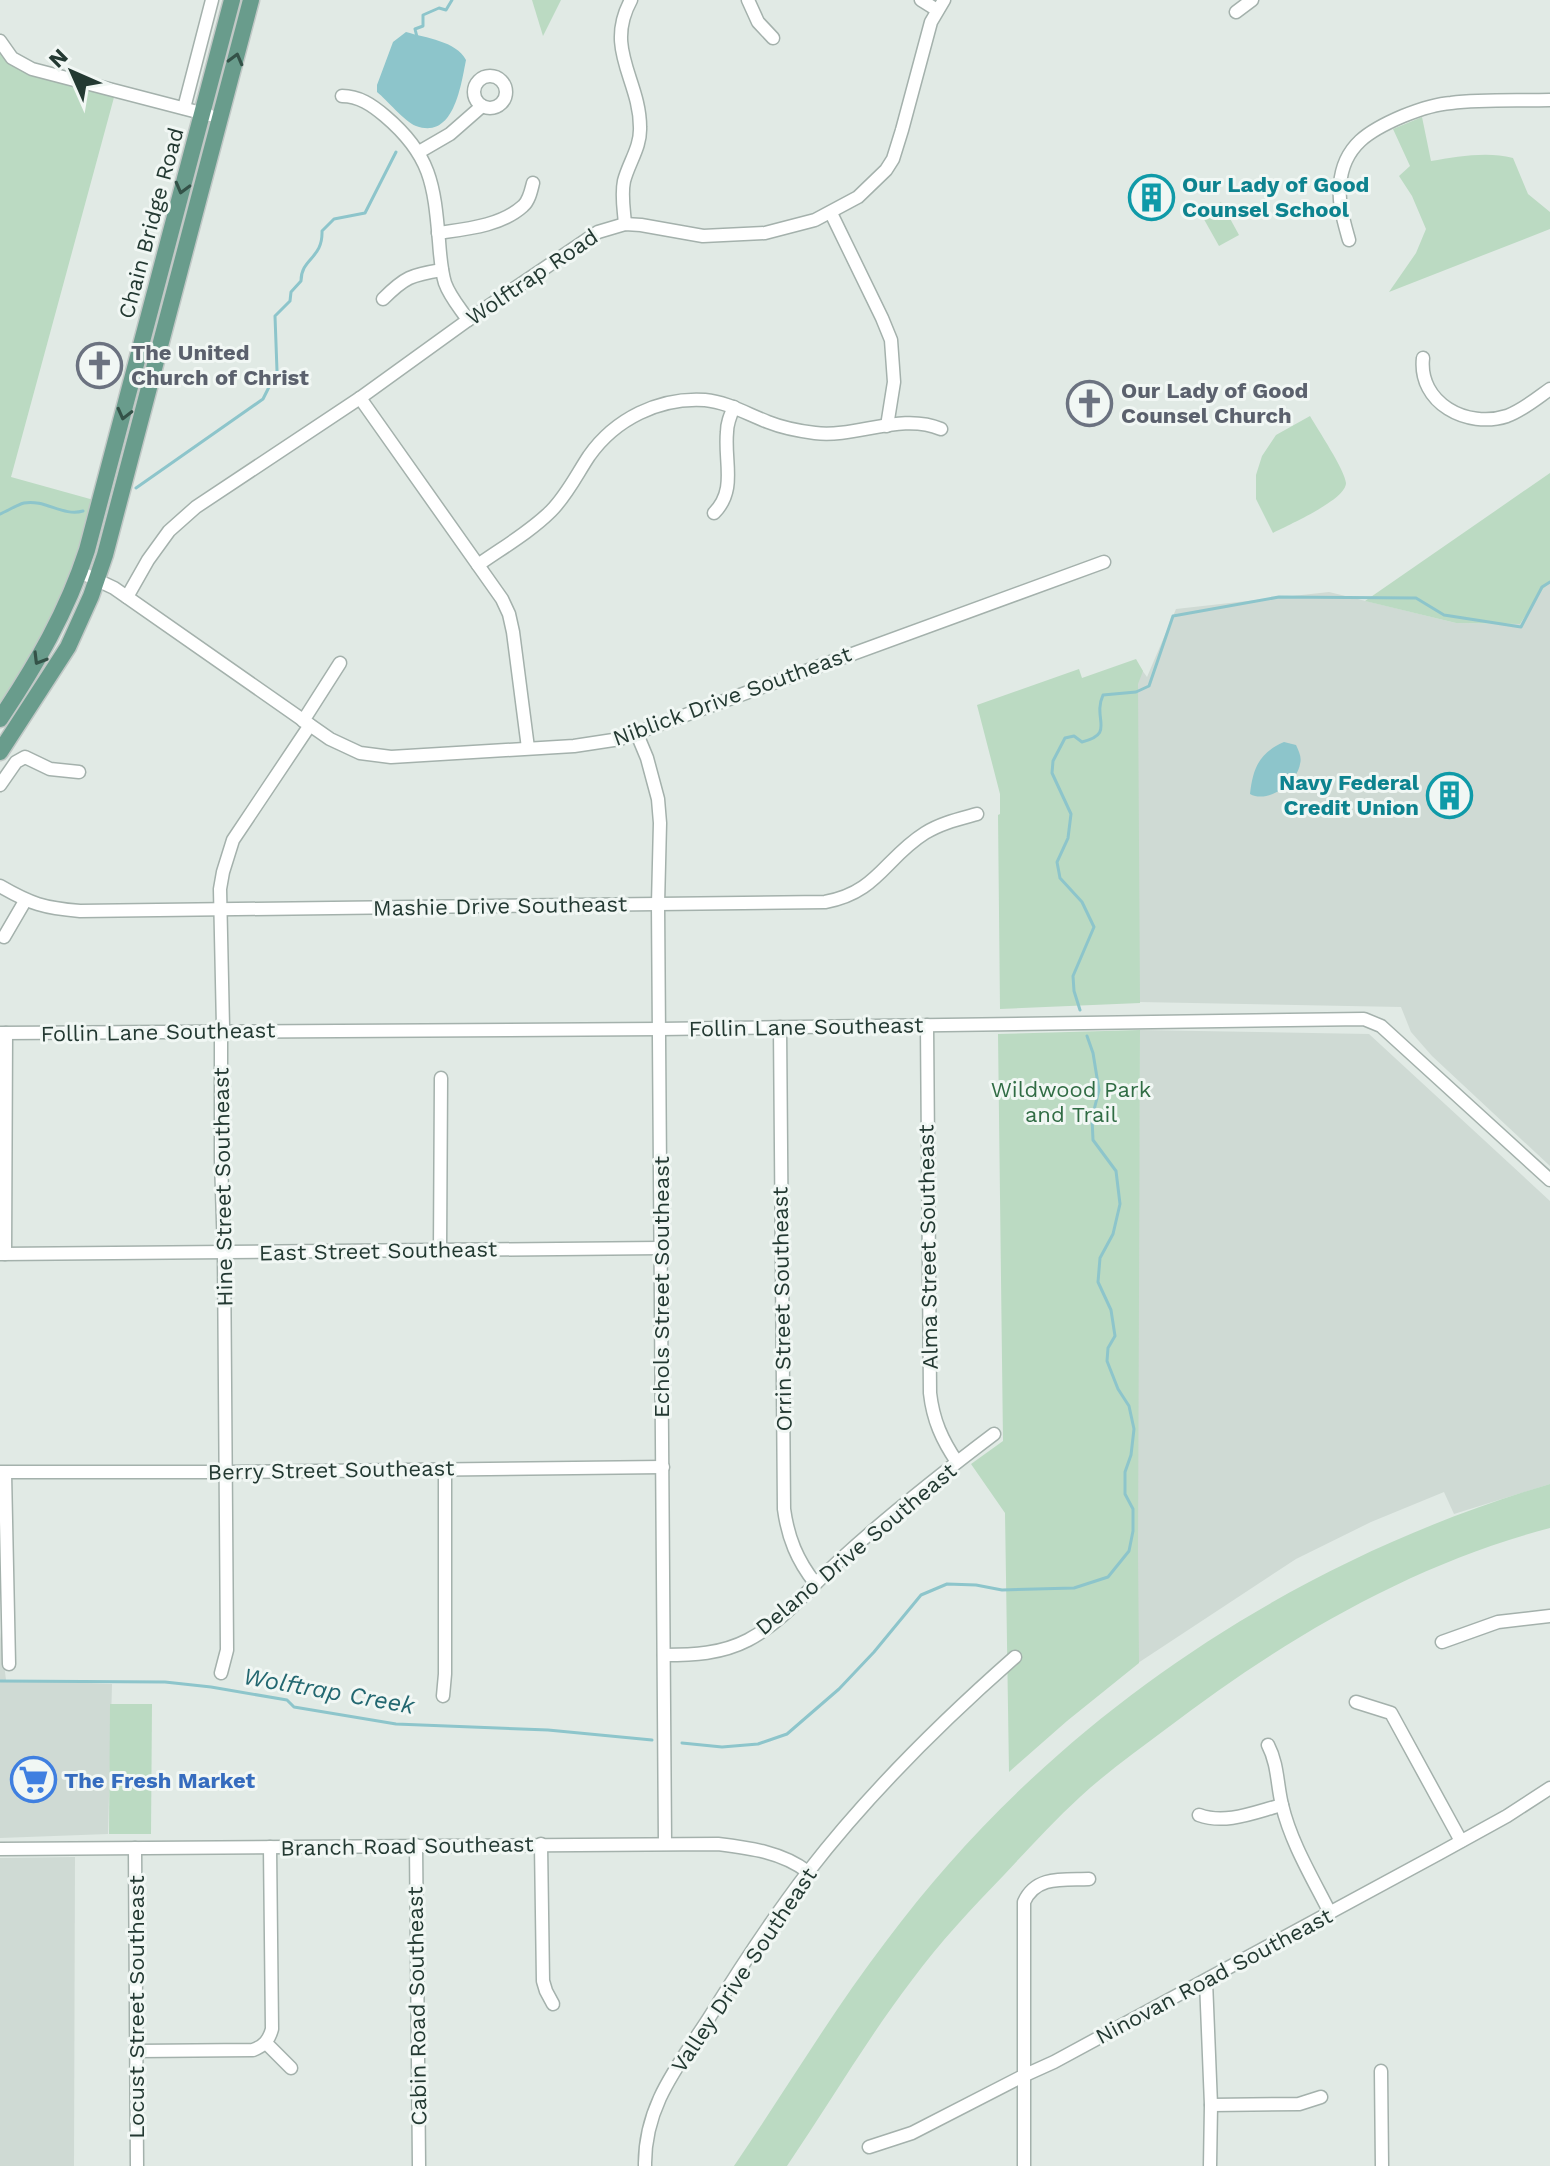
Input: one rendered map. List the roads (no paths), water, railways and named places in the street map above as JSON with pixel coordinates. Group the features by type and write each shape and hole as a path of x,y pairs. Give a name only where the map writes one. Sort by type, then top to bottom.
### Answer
{"main road":[{"name":"Chain Bridge Road","path":"0,719 57,628 80,572 98,514 232,0"},
{"name":"Chain Bridge Road","path":"0,752 68,647 91,596 120,504 251,0"}],"street":[{"path":"184,108 212,0"},
{"path":"625,224 623,184 636,153 640,130 640,117 620,45 621,21 631,0"},
{"path":"748,0 758,22 773,38"},
{"path":"921,0 940,5"},
{"path":"1236,12 1252,0"},
{"name":"Wolftrap Road","path":"127,597 160,544 180,520 598,232 625,224 703,236 765,233 815,220 858,197 872,186 893,159 931,22 940,5"},
{"path":"0,41 12,58 32,69 220,117"},
{"path":"342,96 351,96 374,107 419,152 432,181 442,270 451,297 468,320"},
{"path":"1349,240 1341,207 1340,182 1350,154 1367,134 1433,106 1452,102 1550,100"},
{"path":"419,152 450,134 482,106"},
{"path":"438,233 478,227 511,214 524,206 533,183"},
{"path":"831,213 891,340 894,382 887,426"},
{"path":"383,299 408,277 442,270"},
{"path":"1423,358 1423,379 1434,398 1450,410 1472,418 1508,415 1550,389"},
{"path":"360,398 502,599 513,632 528,748"},
{"path":"478,565 552,510 599,443 623,422 639,413 675,402 706,400 734,407 788,429 815,433 845,433 912,422 941,429"},
{"path":"714,513 723,503 729,485 727,431 734,407"},
{"name":"Niblick Drive Southeast","path":"80,572 97,578 127,597 346,748 377,756 528,748 609,741 637,734 1104,562"},
{"name":"Hine Street Southeast","path":"221,1673 227,1650 220,889 233,840 307,723 340,663"},
{"name":"Echols Street Southeast","path":"637,734 658,799 660,823 665,1843"},
{"path":"0,785 16,762 25,757 50,769 79,772"},
{"name":"Mashie Drive Southeast","path":"0,886 25,901 55,909 80,911 825,902 841,899 866,887 925,833 977,814"},
{"path":"4,937 25,901"},
{"name":"Follin Lane Southeast","path":"3,1033 660,1029 1364,1019 1381,1026 1550,1180"},
{"name":"Alma Street Southeast","path":"927,1025 930,1393 940,1435 957,1462"},
{"name":"Orrin Street Southeast","path":"780,1027 784,1509 792,1545 803,1568 815,1583"},
{"path":"2,1254 3,1033"},
{"path":"440,1251 441,1078"},
{"name":"East Street Southeast","path":"2,1254 661,1248"},
{"name":"Delano Drive Southeast","path":"664,1655 713,1652 747,1641 774,1623 841,1558 994,1434"},
{"name":"Berry Street Southeast","path":"3,1472 663,1467"},
{"path":"443,1696 445,1469"},
{"path":"3,1472 9,1664"},
{"path":"1442,1642 1498,1622 1550,1616"},
{"name":"Valley Drive Southeast","path":"645,2166 647,2132 659,2097 742,1965 808,1872 905,1760 1015,1657"},
{"path":"1356,1702 1391,1713 1461,1841"},
{"path":"1268,1745 1293,1836 1330,1913"},
{"name":"Ninovan Road Southeast","path":"869,2147 912,2133 1054,2062 1507,1816 1550,1788"},
{"path":"1199,1815 1210,1819 1228,1819 1282,1805"},
{"path":"541,1844 543,1981 553,2004"},
{"name":"Branch Road Southeast","path":"0,1849 718,1844 776,1854 808,1872"},
{"name":"Cabin Road Southeast","path":"416,1845 419,2166"},
{"path":"137,2051 253,2050 266,2043 272,2029 270,1847"},
{"name":"Locust Street Southeast","path":"135,1848 137,2166"},
{"path":"1024,2166 1022,1911 1030,1884 1089,1879"},
{"path":"1206,1981 1210,2166"},
{"path":"266,2043 291,2068"},
{"path":"1381,2071 1382,2166"},
{"path":"1211,2105 1299,2104 1321,2097"}],"water":[{"path":"406,32 448,44 466,60 453,108 439,125 429,128 411,123 377,92 393,42"},
{"path":"1284,742 1296,745 1301,759 1298,771 1288,784 1273,794 1250,794 1259,762 1275,746"}],"waterway":[{"path":"417,37 415,29 423,26 423,15 439,8 446,10 452,0"},
{"path":"136,488 263,399 277,371 275,316 290,301 291,292 301,281 304,267 319,247 322,231 334,219 365,213 396,152"},
{"path":"0,514 32,502 68,512 83,511"},
{"name":"Wolftrap Creek","path":"1080,1010 1073,976 1094,927 1082,902 1060,878 1057,862 1068,838 1071,814 1052,773 1053,761 1065,738 1074,736 1082,742 1098,735 1103,695 1136,692 1149,686 1173,616 1279,597 1416,598 1444,615 1521,627 1542,587 1550,582"},
{"name":"Wolftrap Creek","path":"682,1743 722,1747 758,1744 787,1734 839,1689 921,1595 947,1584 1002,1590 1074,1588 1108,1577 1129,1551 1133,1509 1125,1494 1125,1472 1134,1429 1129,1406 1118,1389 1107,1361 1108,1348 1115,1336 1111,1310 1098,1282 1100,1258 1113,1234 1120,1204 1116,1171 1093,1140 1092,1118 1099,1090 1087,1036"},
{"name":"Wolftrap Creek","path":"0,1681 165,1682 287,1700 294,1707 396,1724 548,1730 652,1740"}],"place":[{"name":"Our Lady of Good Counsel School","path":"1151,197"},
{"name":"The United Church of Christ","path":"100,365"},
{"name":"Our Lady of Good Counsel Church","path":"1090,403"},
{"name":"Navy Federal Credit Union","path":"1450,795"},
{"name":"The Fresh Market","path":"33,1780"}],"park label":[{"name":"Wildwood Park and Trail","path":"1071,1102"}]}
